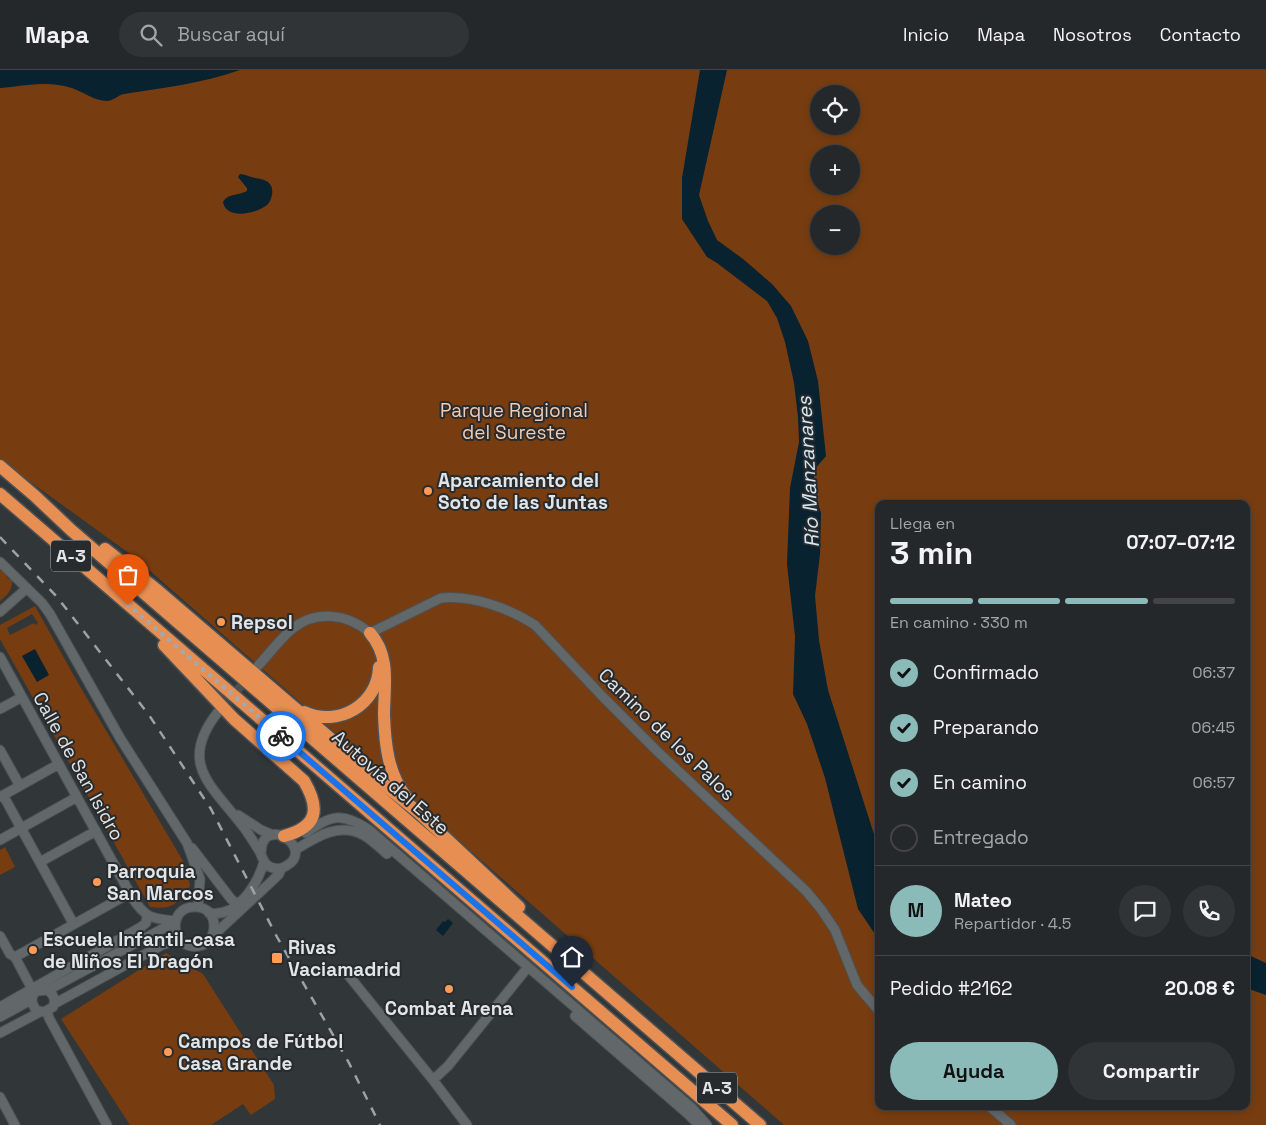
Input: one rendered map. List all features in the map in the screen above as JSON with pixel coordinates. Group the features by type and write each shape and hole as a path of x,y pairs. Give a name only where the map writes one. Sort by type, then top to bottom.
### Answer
{"highway":[{"name":"Autovía del Este","path":"0,466 36,496 71,530 760,1125"},
{"name":"Autovía del Este","path":"0,494 732,1125"},
{"path":"36,496 49,503 157,590 418,812 532,919 542,936"},
{"path":"142,617 152,633 234,719 304,781 310,790 314,807 311,820 302,830 282,837"},
{"path":"286,700 306,713 334,718 348,714 362,705 371,694 379,676 380,660 370,634"},
{"path":"370,634 378,642 386,671 384,716 387,752 396,784 418,812"}],"street":[{"path":"0,562 42,603 50,614 120,738 187,842 231,899 237,904"},
{"path":"0,612 27,588"},
{"name":"Camino de los Palos","path":"370,634 441,598 449,597 502,608 524,618 535,626 657,751 806,891 821,909 834,930 858,985 875,1005"},
{"path":"258,666 293,629 311,619 333,617 348,619 370,634"},
{"name":"Calle de San Isidro","path":"1,662 130,893 147,916"},
{"path":"0,709 22,697"},
{"path":"218,712 202,735 199,750 202,771 210,786 252,839 262,857 271,867 281,868"},
{"path":"1,753 20,786"},
{"path":"59,764 2,796 22,828 73,924"},
{"path":"0,840 77,797"},
{"path":"231,811 261,830 282,837 295,850"},
{"path":"698,1125 688,1114 367,837 350,830 334,831 317,836 295,850 291,862 281,868 273,880 206,942 196,946 188,945 179,939 175,931 175,921 178,915 186,909 198,907 209,913 223,913 229,911 237,904 260,876 264,842 307,832 317,824 332,819 347,818 354,820 368,829 693,1110 707,1125"},
{"path":"40,862 96,831"},
{"path":"187,842 200,879 198,907"},
{"path":"14,957 130,893"},
{"path":"209,913 214,924 212,936"},
{"path":"0,1007 33,994 144,925 147,916 175,921"},
{"path":"0,1018 41,989 48,990 175,921"},
{"path":"0,936 10,954 14,957 33,994 36,1010 44,1012 49,1018 107,1125"},
{"path":"0,1034 44,1012 54,1004 162,945 179,939"},
{"path":"433,1080 448,1066 524,972"},
{"path":"349,976 467,1125"},
{"path":"48,990 52,994 54,1004"},
{"path":"0,1097 15,1125"},
{"path":"994,1110 1011,1125"}],"green space":[{"name":"Parque Regional del Sureste","path":"0,70 1266,70 1266,1125 784,1125 133,556 0,460"},
{"path":"0,569 6,574 7,578 12,580 12,587 0,601"},
{"path":"35,606 186,866 190,886 174,904 164,908 150,907 0,639 0,625","holes":["32,614 38,623 35,625 34,623 10,635 7,628"]},
{"path":"5,847 15,867 0,875 0,850"},
{"name":"Campos de Fútbol Casa Grande","path":"166,953 203,974 274,1085 275,1099 251,1115 243,1104 211,1125 130,1125 61,1019"}],"water":[{"path":"0,70 240,70 197,82 124,94 111,100 103,101 72,88 54,84 0,88"},
{"name":"Río Manzanares","path":"700,70 727,70 699,195 717,240 772,284 791,306 808,341 818,381 826,456 814,470 814,492 821,513 820,554 815,596 819,640 828,690 875,837 875,934 858,909 825,778 807,724 793,694 795,636 787,564 790,488 799,442 794,383 785,342 777,318 767,301 707,257 682,219 682,178"},
{"path":"240,174 263,179 268,182 272,187 272,195 267,205 256,211 242,214 225,208 223,202 225,199 247,191 247,188 238,177"},
{"path":"35,649 49,675 37,682 22,656"},
{"path":"448,919 453,923 443,936 436,930 443,921 445,922"},
{"path":"1250,956 1266,963 1266,995 1250,989"}],"tunnel":[{"path":"219,711 248,678"}],"railway":[{"path":"0,537 57,597 149,715 211,809 277,937 349,1063 380,1125"}],"way so far":[{"path":"128,605 281,736"}],"place":[{"name":"Aparcamiento del Soto de las Juntas","path":"428,491"},
{"name":"Repsol","path":"221,622"},
{"name":"Parroquia San Marcos","path":"97,882"},
{"name":"Escuela Infantil-casa de Niños El Dragón","path":"33,950"},
{"name":"Rivas Vaciamadrid","path":"277,958"},
{"name":"Combat Arena","path":"449,989"},
{"name":"Campos de Fútbol Casa Grande","path":"168,1052"}],"route":[{"path":"281,736 572,987"}]}
